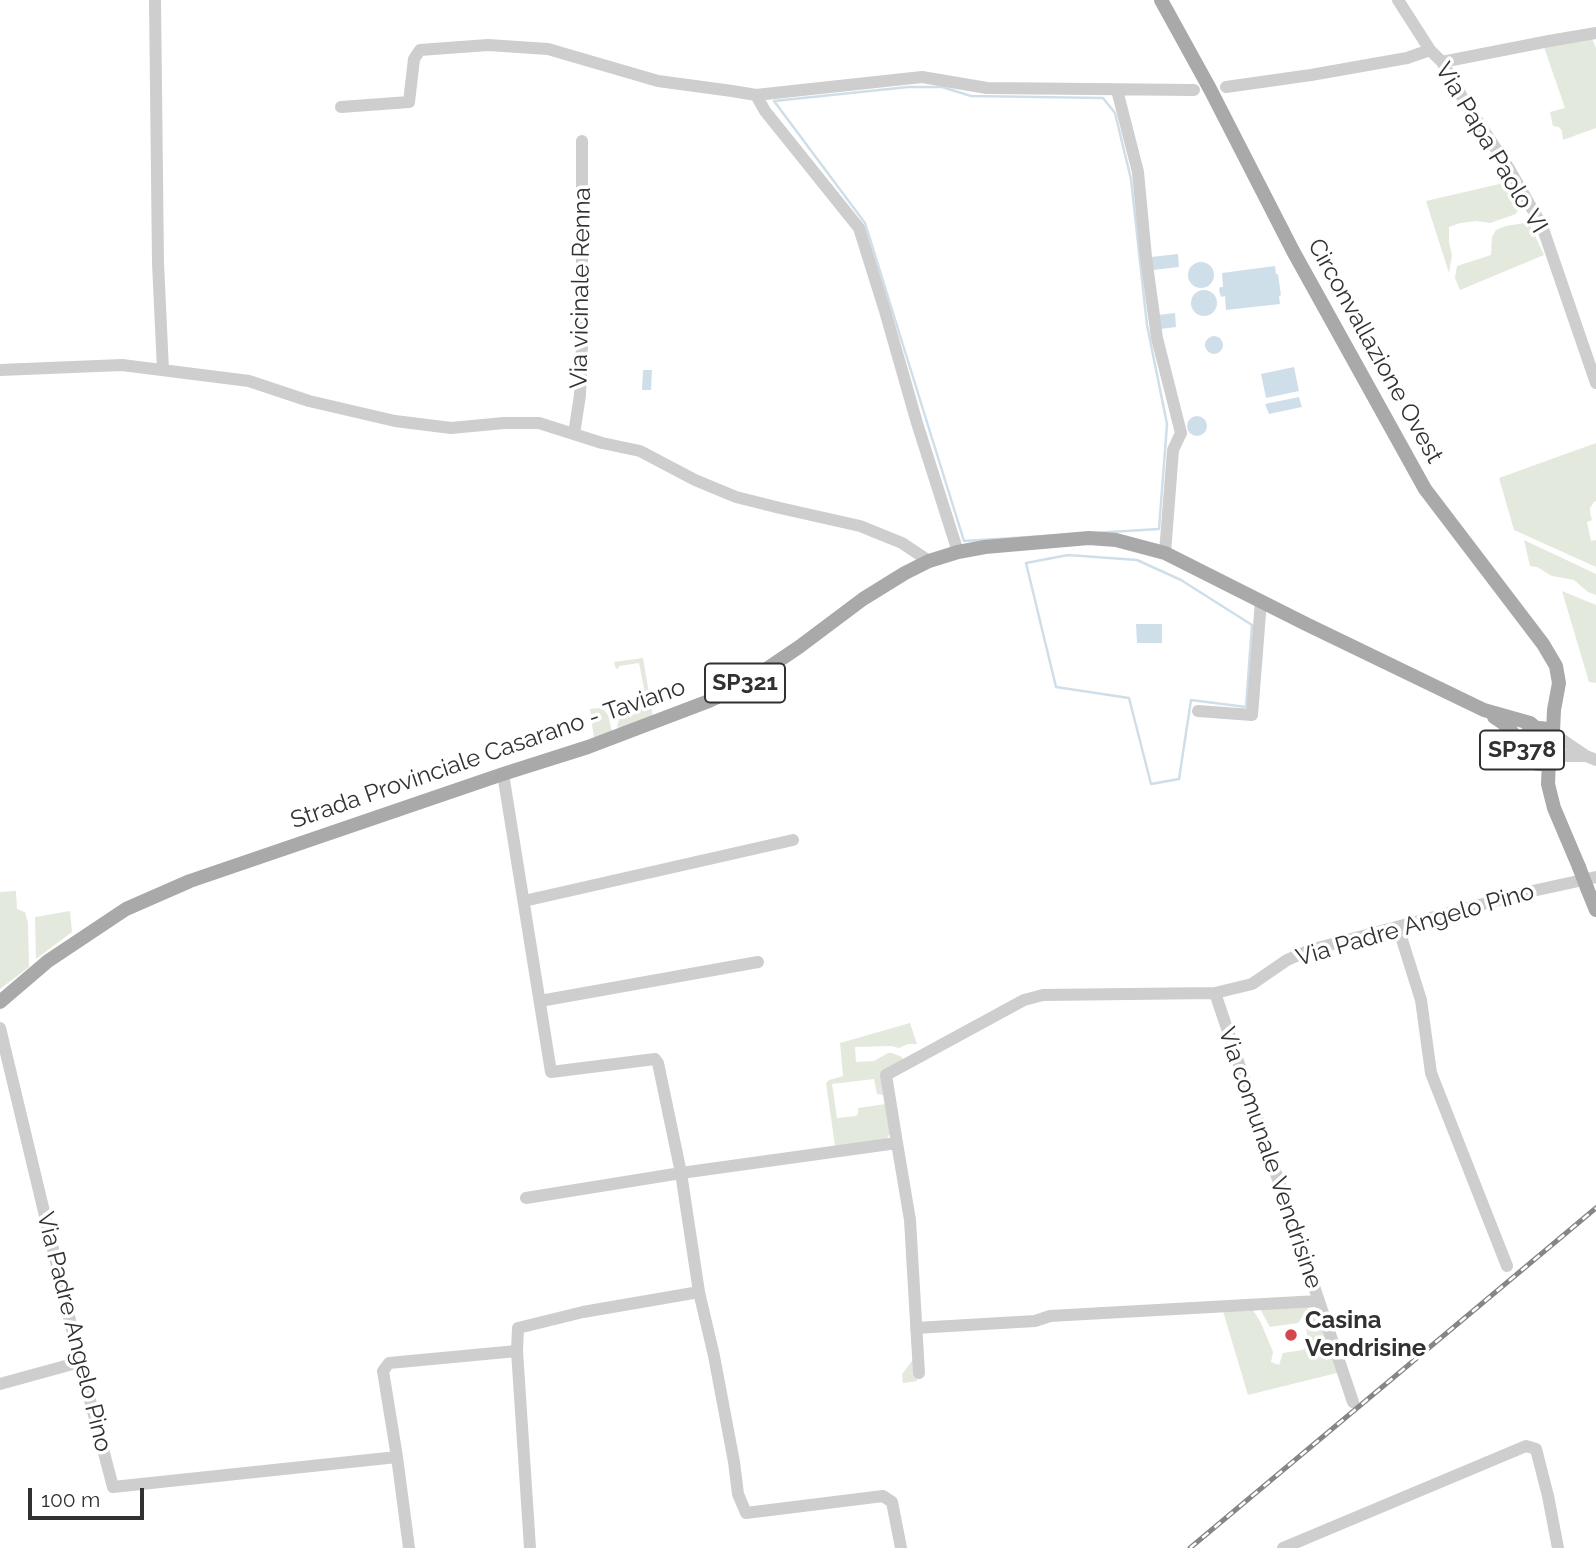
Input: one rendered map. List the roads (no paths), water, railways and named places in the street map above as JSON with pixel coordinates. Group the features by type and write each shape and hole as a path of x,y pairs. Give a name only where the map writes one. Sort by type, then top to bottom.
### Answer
{"main road":[{"name":"Circonvallazione Ovest","path":"1161,0 1293,251 1425,489 1543,644 1556,666 1559,683 1554,710 1546,731"},
{"name":"Strada Provinciale Casarano - Taviano","path":"0,1002 48,961 126,909 190,881 599,743 737,688 874,592 929,561 958,552 1089,538 1116,540 1165,553 1484,709 1530,723 1546,731"},
{"path":"1484,709 1512,733 1524,754"},
{"name":"SP378","path":"1554,808 1524,754 1522,745 1526,734 1546,731 1558,742 1548,783 1554,808 1579,867 1592,883 1596,910"},
{"name":"SP378","path":"1524,754 1534,763 1545,763 1552,759"}],"street":[{"path":"155,0 158,262 163,370"},
{"name":"Via Papa Paolo VI","path":"1398,0 1430,50 1442,62 1542,226 1596,383"},
{"path":"1442,62 1596,33"},
{"path":"341,107 409,102 414,59 420,50 488,46 548,49 658,81 756,95 922,77 987,88 1194,90"},
{"path":"1226,87 1407,58 1430,50"},
{"path":"1117,90 1138,172 1157,338 1181,433 1173,450 1165,553"},
{"path":"756,95 765,111 859,228 958,552"},
{"name":"Via vicinale Renna","path":"574,434 580,395 582,344 582,141"},
{"path":"0,370 122,365 249,381 309,401 395,421 451,428 539,423 640,452 695,480 736,496 860,526 902,543 929,561"},
{"path":"1198,711 1252,715 1261,601"},
{"path":"1546,731 1591,758"},
{"path":"1552,759 1591,758"},
{"path":"503,775 551,1072 654,1059 658,1063 681,1172 699,1292 717,1370 738,1494 746,1513 883,1496 892,1502 901,1548"},
{"path":"524,901 793,840"},
{"name":"Via Padre Angelo Pino","path":"897,1143 887,1075 1024,1000 1043,995 1214,993 1252,984 1287,960 1310,950 1528,892 1592,883"},
{"path":"1398,927 1421,1000 1431,1073 1507,1266"},
{"path":"540,1001 758,962"},
{"name":"Via comunale Vendrisine","path":"1214,993 1353,1402"},
{"name":"Via Padre Angelo Pino","path":"0,1028 80,1362 113,1487 397,1457"},
{"path":"526,1198 681,1172 897,1143 910,1220 919,1373"},
{"path":"530,1548 517,1351 518,1328 583,1312 699,1292"},
{"path":"916,1328 1035,1321 1050,1315 1318,1301"},
{"path":"409,1548 383,1371 389,1363 517,1351"},
{"path":"0,1384 80,1362"},
{"path":"1283,1548 1526,1446 1536,1449 1558,1548"}],"waterway":[{"path":"908,87 942,87 971,96 1103,98 1115,113 1131,179 1147,325 1167,424 1159,529 964,541 865,223 774,101 908,87"},
{"path":"1068,555 1137,560 1181,580 1252,625 1246,707 1191,700 1179,779 1151,784 1129,698 1056,687 1026,563 1068,555"}],"railway":[{"path":"1190,1548 1596,1208"}],"place":[{"name":"Casina Vendrisine","path":"1291,1335"}]}
